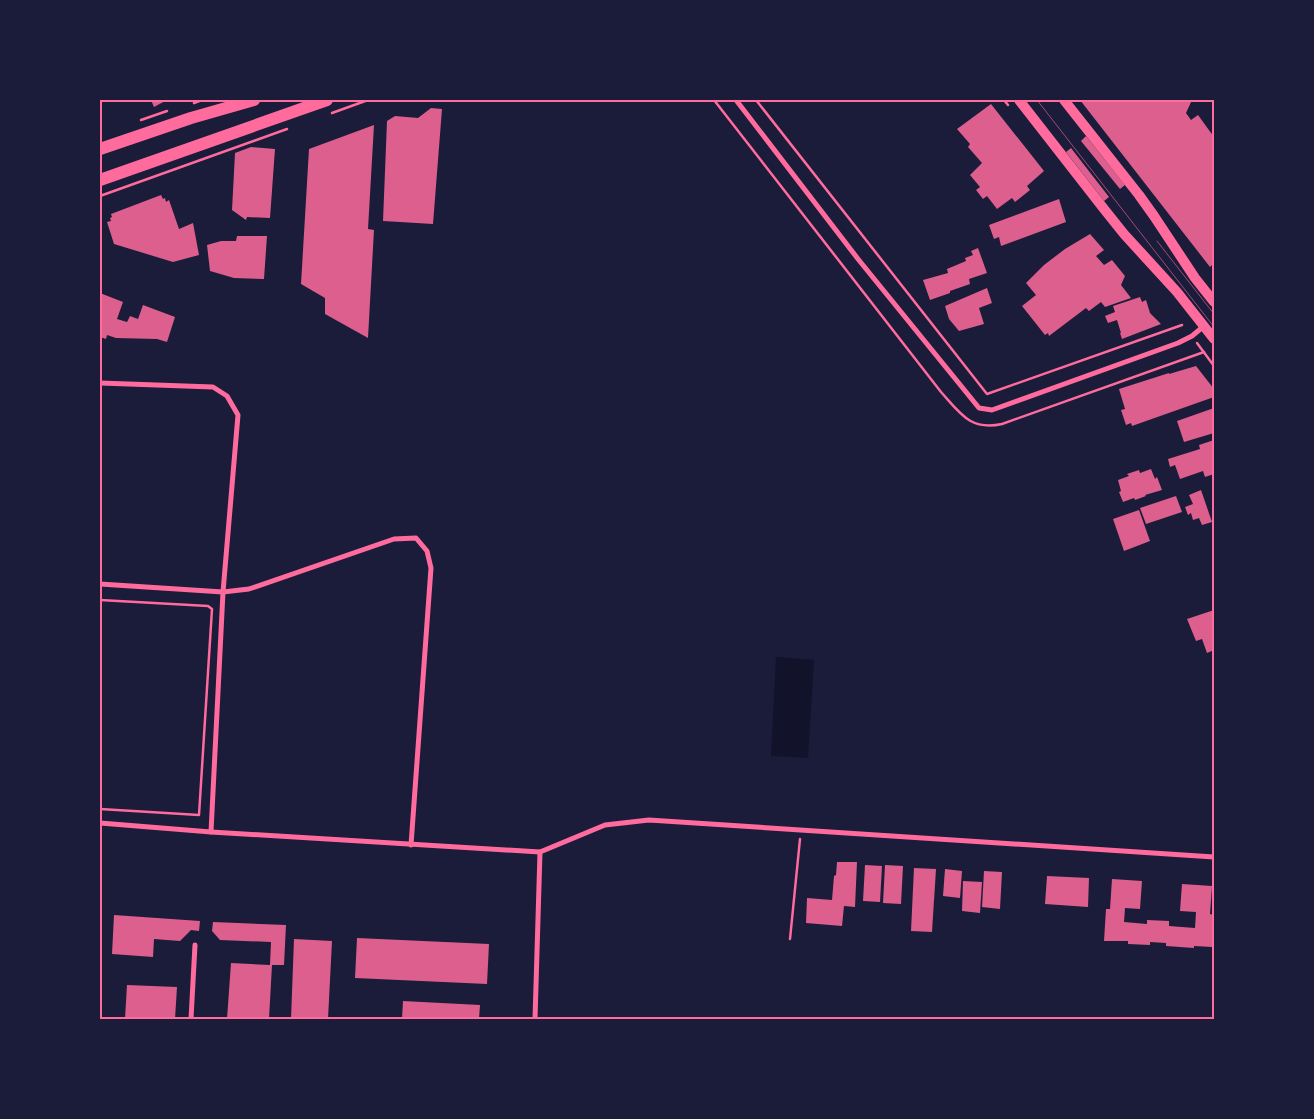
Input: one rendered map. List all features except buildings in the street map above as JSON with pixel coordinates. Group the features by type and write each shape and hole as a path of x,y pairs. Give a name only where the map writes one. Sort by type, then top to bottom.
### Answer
{"main road":[{"path":"100,149 191,118 254,100"},
{"path":"100,180 327,100"},
{"path":"1019,100 1119,228 1178,292 1214,339"},
{"path":"1064,100 1144,202 1195,278 1214,302"}],"street":[{"path":"736,100 858,259 979,408 992,410 1178,343 1192,336 1204,326"},
{"path":"100,383 213,387 227,396 238,415 223,592 211,832"},
{"path":"100,584 223,592 249,589 394,539 416,538 427,551 431,568 411,845"},
{"path":"100,824 540,852 605,825 649,820 1214,857"},
{"path":"535,1019 540,852"},
{"path":"191,1019 195,945"}],"path":[{"path":"329,114 368,100"},
{"path":"714,100 941,392 967,421 994,426 1002,424 1204,352"},
{"path":"756,100 987,394 1182,325"},
{"path":"100,196 294,127"},
{"path":"100,600 208,606 212,609 199,815 100,809"},
{"path":"790,939 800,830"}],"shaded area":[{"path":"776,657 814,660 808,758 771,756"}],"tram line":[{"path":"1037,100 1214,327"},
{"path":"1157,241 1214,314"}]}
